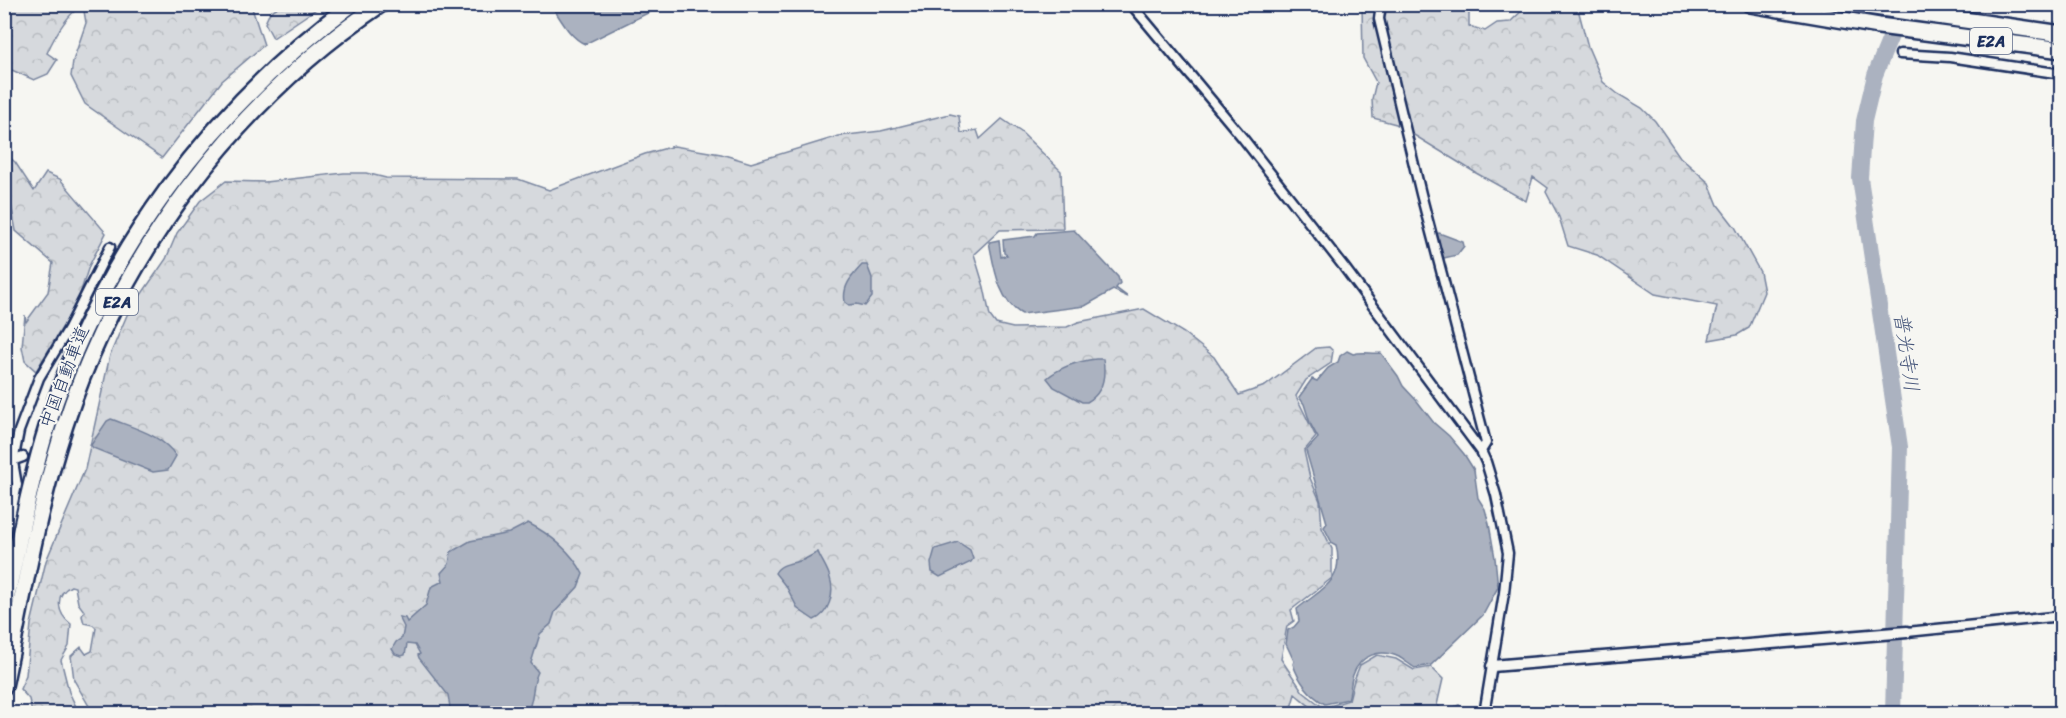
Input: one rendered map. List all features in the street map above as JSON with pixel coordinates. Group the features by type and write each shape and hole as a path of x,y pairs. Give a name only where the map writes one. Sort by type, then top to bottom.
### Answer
{"highway":[{"name":"中国自動車道","path":"4,609 24,514 49,422 65,376 85,330 132,243 160,200 224,120 292,52 352,4"},
{"name":"中国自動車道","path":"4,686 39,516 51,470 82,376 124,288 173,209 233,133 302,65 381,4"},
{"name":"E2A","path":"1750,4 1879,26 2061,50"},
{"name":"E2A","path":"1853,4 2061,34"}],"street":[{"path":"1131,4 1242,137 1350,275 1486,462 1496,495 1508,553 1485,714"},
{"path":"1381,4 1379,19 1421,194 1486,443 1480,451"},
{"path":"1900,54 1950,57 2061,74"},
{"path":"4,544 17,485 9,463 19,431 39,378 69,328 110,247"},
{"path":"9,463 23,457"},
{"path":"1492,666 1907,632 2061,616"}],"green space":[{"path":"4,5 82,5 66,20 50,46 47,53 57,60 48,74 34,80 5,67"},
{"path":"83,5 251,5 264,45 222,81 162,158 85,104 71,76 73,61 86,23"},
{"path":"281,5 322,5 273,38 265,23 270,12"},
{"path":"1362,5 1469,5 1469,26 1485,31 1497,23 1510,22 1528,5 1577,5 1588,47 1603,82 1642,108 1655,121 1680,157 1709,183 1718,205 1735,227 1760,272 1764,292 1749,328 1737,335 1709,340 1717,306 1655,294 1597,255 1568,246 1559,217 1546,192 1548,188 1533,177 1526,201 1396,124 1373,118 1372,99 1376,82 1363,58"},
{"path":"950,114 959,116 961,133 977,130 980,139 1002,119 1021,132 1061,171 1063,229 1000,230 974,254 990,316 996,324 1013,328 1067,327 1078,322 1144,309 1184,333 1214,357 1239,395 1265,386 1316,348 1329,347 1333,351 1331,363 1306,380 1296,396 1316,437 1304,451 1310,478 1320,501 1322,528 1332,549 1332,578 1291,610 1294,621 1287,626 1281,659 1303,692 1324,708 1349,700 1360,665 1377,655 1396,659 1414,670 1431,667 1443,679 1437,705 1445,711 1459,705 1466,713 1346,713 1346,709 1323,712 1313,709 1295,694 1291,708 1297,713 93,713 74,680 71,656 81,647 86,654 92,651 96,628 84,623 82,616 84,611 78,603 75,587 71,586 62,594 59,604 66,620 71,624 69,646 61,660 69,692 79,713 32,713 29,699 20,689 26,675 31,624 46,561 85,469 110,355 127,315 166,259 177,233 200,201 226,181 265,182 344,173 366,173 386,178 518,179 549,190 645,154 674,146 721,154 751,163 839,136 881,131"},
{"path":"4,153 15,162 34,191 46,173 60,179 106,233 89,266 77,303 36,371 25,361 22,347 25,315 26,322 48,292 53,263 16,231 5,186"}],"shaded area":[{"path":"551,5 664,5 585,44 570,32"},
{"path":"1074,230 1118,277 1120,283 1116,288 1128,297 1113,290 1085,306 1022,314 1007,301 1002,292 989,242 999,240 1001,257 1007,255 1004,253 1003,240 1035,236 1037,233"},
{"path":"1439,233 1463,242 1464,246 1457,255 1444,258 1441,256 1436,234"},
{"path":"862,265 867,265 872,278 872,297 865,306 849,305 845,302 844,296 846,286"},
{"path":"1347,351 1353,354 1381,353 1403,386 1464,454 1474,470 1478,498 1485,509 1489,524 1498,587 1483,615 1431,665 1415,668 1392,654 1372,655 1360,662 1356,668 1348,699 1325,704 1314,697 1301,682 1286,644 1288,630 1299,621 1297,609 1329,583 1337,568 1338,558 1336,545 1332,543 1324,527 1327,523 1306,451 1318,438 1299,397 1312,379 1317,381"},
{"path":"1103,359 1102,384 1097,394 1087,402 1082,402 1054,387 1047,378 1070,365"},
{"path":"111,419 155,437 170,449 176,456 168,470 153,472 93,448 91,445 107,421"},
{"path":"528,523 560,544 583,574 578,587 555,612 551,624 540,634 531,663 538,672 529,708 531,713 451,713 448,695 419,658 420,654 415,645 407,644 405,655 401,656 395,654 392,649 402,638 404,627 399,617 405,618 407,622 426,605 431,587 443,581 441,573 449,564 451,552 470,541 509,533"},
{"path":"958,542 970,550 973,559 971,562 940,577 932,572 931,563 935,549"},
{"path":"818,552 829,575 832,590 830,602 824,613 814,620 798,609 787,588 775,573 784,565 801,561"}],"waterway":[{"name":"普光寺川","path":"1893,714 1900,447 1860,178 1864,121 1875,75 1904,4"}],"tunnel":[{"path":"23,457 64,469"}]}
